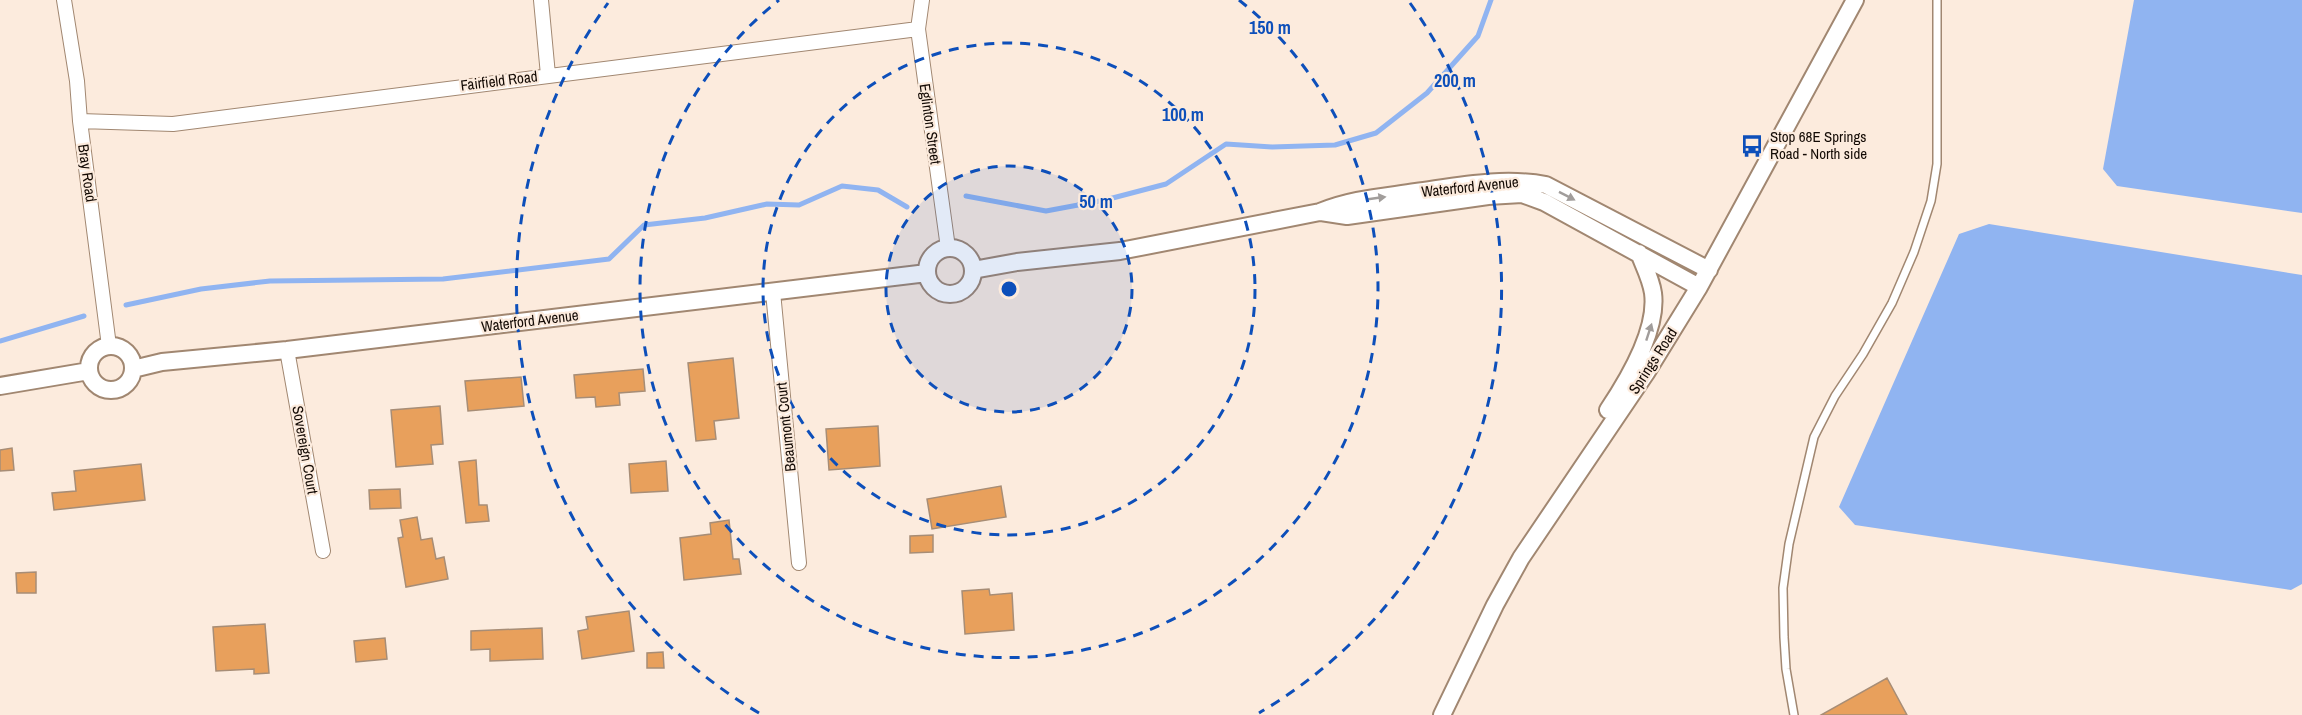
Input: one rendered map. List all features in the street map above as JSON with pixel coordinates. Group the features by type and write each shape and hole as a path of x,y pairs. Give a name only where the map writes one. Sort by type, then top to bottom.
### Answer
{"street":[{"name":"Bray Road","path":"64,0 77,81 80,121 109,346"},
{"path":"541,0 548,75"},
{"name":"Eglinton Street","path":"922,0 918,29 948,248"},
{"name":"Springs Road","path":"1442,715 1497,601 1521,558 1646,373 1699,287 1855,0"},
{"name":"Fairfield Road","path":"80,121 173,124 918,29"},
{"name":"Waterford Avenue","path":"973,270 1017,262 1120,251 1320,212 1344,202 1479,183 1526,181 1546,185 1709,270"},
{"name":"Waterford Avenue","path":"1320,212 1347,216 1488,196 1522,194 1544,202 1699,287"},
{"path":"948,248 957,249 965,254 971,261 973,270 972,279 967,287 951,295 935,289 927,273 928,264 933,256 948,248"},
{"path":"1497,601 1504,568 1613,403 1644,346 1651,326 1653,293 1639,253"},
{"name":"Waterford Avenue","path":"133,369 162,362 288,350 927,273"},
{"name":"Beaumont Court","path":"773,292 800,563"},
{"path":"109,346 118,347 126,352 131,359 133,369 127,384 112,391 96,386 88,371 93,354 100,348 109,346"},
{"name":"Sovereign Court","path":"288,350 323,551"},
{"path":"0,386 88,371"}],"lane":[{"path":"1794,715 1786,669 1784,627 1783,588 1789,544 1814,437 1834,396 1863,354 1892,303 1914,252 1931,201 1937,164 1937,0"}],"water":[{"path":"2134,0 2302,0 2302,213 2117,186 2103,169"},
{"path":"1989,224 2302,275 2302,584 2291,590 1855,525 1839,507 1959,234"}],"building":[{"path":"733,358 739,418 714,421 716,439 696,441 688,363"},
{"path":"643,369 645,391 619,393 620,405 596,407 595,397 576,398 574,375"},
{"path":"521,377 524,406 468,411 465,381"},
{"path":"440,406 443,444 431,445 433,464 396,467 391,410"},
{"path":"878,426 880,466 829,470 826,429"},
{"path":"12,448 14,470 0,471 0,450"},
{"path":"476,460 479,505 487,505 489,521 466,523 459,462"},
{"path":"666,461 668,491 631,493 629,464"},
{"path":"141,464 145,500 54,510 52,493 76,491 74,471"},
{"path":"1001,486 1006,517 932,529 927,499"},
{"path":"400,489 401,508 370,509 369,490"},
{"path":"417,517 421,540 432,538 436,559 444,557 448,579 406,587 398,538 403,537 400,520"},
{"path":"729,520 733,559 739,559 741,574 684,580 680,538 711,534 710,523"},
{"path":"933,535 933,552 910,553 910,536"},
{"path":"36,572 36,593 17,593 16,573"},
{"path":"989,589 990,595 1012,593 1014,630 965,634 962,591"},
{"path":"629,611 634,651 582,659 578,631 588,629 586,617"},
{"path":"265,624 269,673 254,674 254,669 216,671 213,627"},
{"path":"542,628 543,659 490,661 490,649 471,650 471,631"},
{"path":"385,638 387,659 356,662 354,641"},
{"path":"663,652 664,668 647,668 647,653"},
{"path":"1887,678 1907,715 1821,715"}],"waterway":[{"path":"966,196 1046,211 1105,200 1166,184 1226,144 1272,147 1335,145 1376,133 1427,93 1478,36 1491,0"},
{"path":"126,305 201,289 270,281 443,279 609,259 644,225 705,218 767,204 799,205 842,186 878,190 907,207"},
{"path":"0,341 84,316"}],"place":[{"name":"Stop 68E Springs Road - North side","path":"1752,146"}]}
